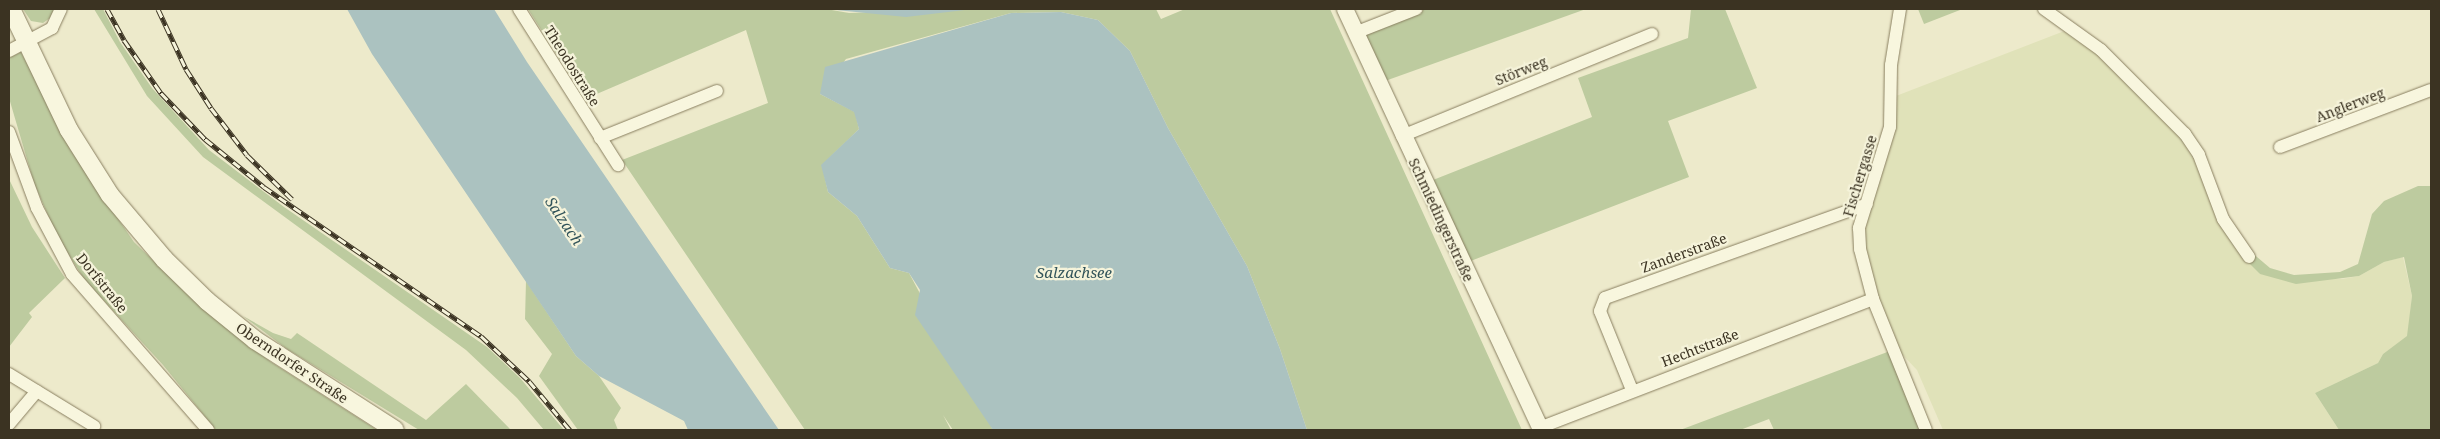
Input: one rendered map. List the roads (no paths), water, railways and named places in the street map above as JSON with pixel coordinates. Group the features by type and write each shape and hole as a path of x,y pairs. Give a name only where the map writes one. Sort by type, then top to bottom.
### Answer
{"main road":[{"name":"Oberndorfer Straße","path":"10,9 56,106 94,171 164,259 207,302 255,340 395,430"}],"street":[{"path":"9,51 52,28 62,9"},
{"name":"Theodostraße","path":"519,9 618,165"},
{"name":"Schmiedingerstraße","path":"1345,9 1402,136 1540,429"},
{"path":"1355,33 1416,9"},
{"name":"Fischergasse","path":"1900,9 1891,65 1892,108 1888,135 1860,228 1860,249 1873,299 1926,430"},
{"path":"2044,9 2101,50 2185,134 2199,155 2223,219 2249,257"},
{"name":"Störweg","path":"1402,136 1652,34"},
{"name":"Anglerweg","path":"2280,148 2431,90"},
{"path":"600,138 717,91"},
{"name":"Dorfstraße","path":"9,132 37,208 72,274 208,430"},
{"name":"Zanderstraße","path":"1632,390 1600,311 1604,298 1867,204"},
{"name":"Hechtstraße","path":"1540,429 1632,390 1873,299"},
{"path":"9,374 95,429"},
{"path":"9,424 36,391"}],"water":[{"name":"Salzach","path":"347,9 494,9 527,62 779,430 688,430 684,421 599,376 576,356 372,54"},
{"path":"826,9 973,9 906,17"},
{"name":"Salzachsee","path":"1061,12 1098,20 1130,51 1168,128 1247,266 1280,349 1307,430 993,430 915,315 920,290 909,273 890,268 857,216 828,192 821,165 859,129 854,112 820,94 825,67 1011,13"}],"railway":[{"path":"107,9 124,40 161,93 205,139 264,187 481,336 529,381 570,430"},
{"path":"158,9 186,69 211,108 247,155 292,199"}]}
